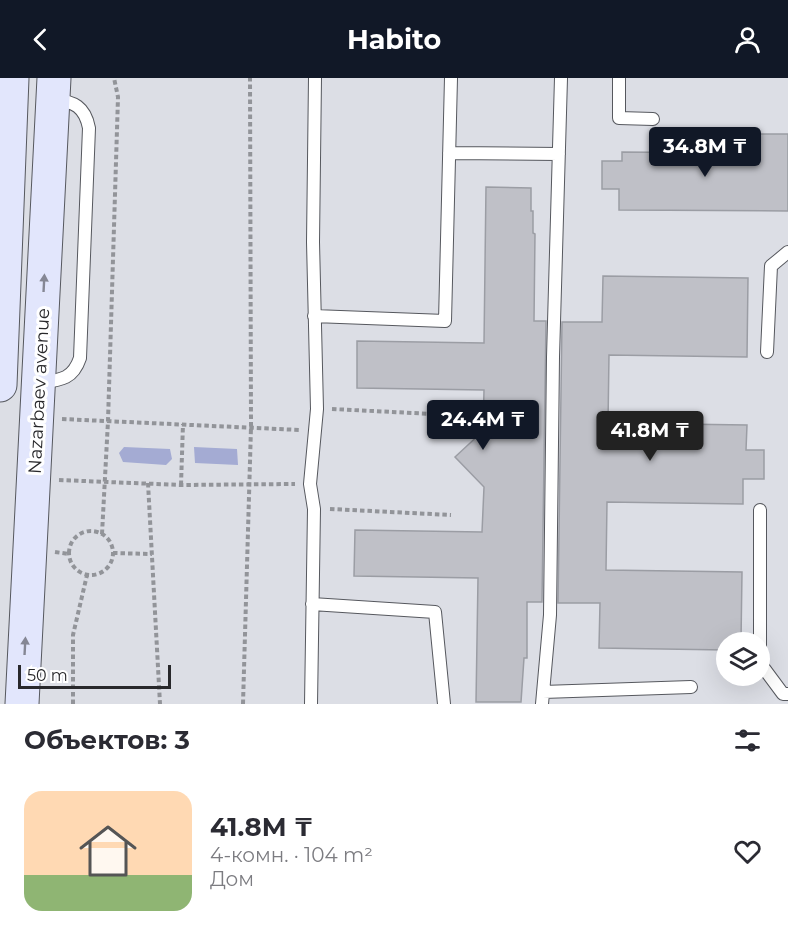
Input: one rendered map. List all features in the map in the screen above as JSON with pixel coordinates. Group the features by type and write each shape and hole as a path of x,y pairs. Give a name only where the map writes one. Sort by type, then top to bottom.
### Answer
{"main road":[{"path":"0,385 12,78"},
{"name":"Nazarbaev avenue","path":"22,704 54,89"}],"lane":[{"path":"311,704 314,509 310,484 316,409 315,78"},
{"path":"314,316 446,321 451,78"},
{"path":"561,78 553,357 550,615 542,698 691,687"},
{"path":"619,78 619,118 653,119"},
{"path":"449,153 559,154"},
{"path":"767,352 771,266 788,252"},
{"path":"760,510 760,663 783,694 788,694"},
{"path":"312,604 435,612 444,704"}],"path":[{"path":"102,534 108,421 118,97 114,78"},
{"path":"243,704 251,427 250,78"},
{"path":"316,409 452,415"},
{"path":"61,419 314,431"},
{"path":"181,485 183,424"},
{"path":"47,480 181,485 310,484"},
{"path":"148,483 160,704"},
{"path":"314,509 451,515"},
{"path":"87,532 102,534 112,546 113,553 112,561 103,573 87,575 80,573 70,561 70,546 79,534 87,532"},
{"path":"113,553 152,554"},
{"path":"73,704 73,635 87,575"}],"shaded area":[{"path":"124,447 170,449 172,459 166,465 123,462 119,453"},
{"path":"194,447 237,449 238,465 195,463"}],"building":[{"path":"741,134 788,134 788,211 619,210 619,189 602,189 602,161 622,161 622,152 741,153"},
{"path":"486,187 531,188 531,211 533,211 533,233 535,234 534,321 546,321 542,602 527,602 527,658 524,658 521,702 476,702 478,578 354,576 355,530 482,532 484,487 455,457 483,431 484,390 357,388 357,341 484,343"},
{"path":"603,276 748,278 747,357 609,355 608,423 747,425 746,450 764,450 764,479 743,479 743,504 607,502 606,570 742,572 741,632 716,632 716,650 599,648 600,603 558,603 562,322 602,322"}]}
